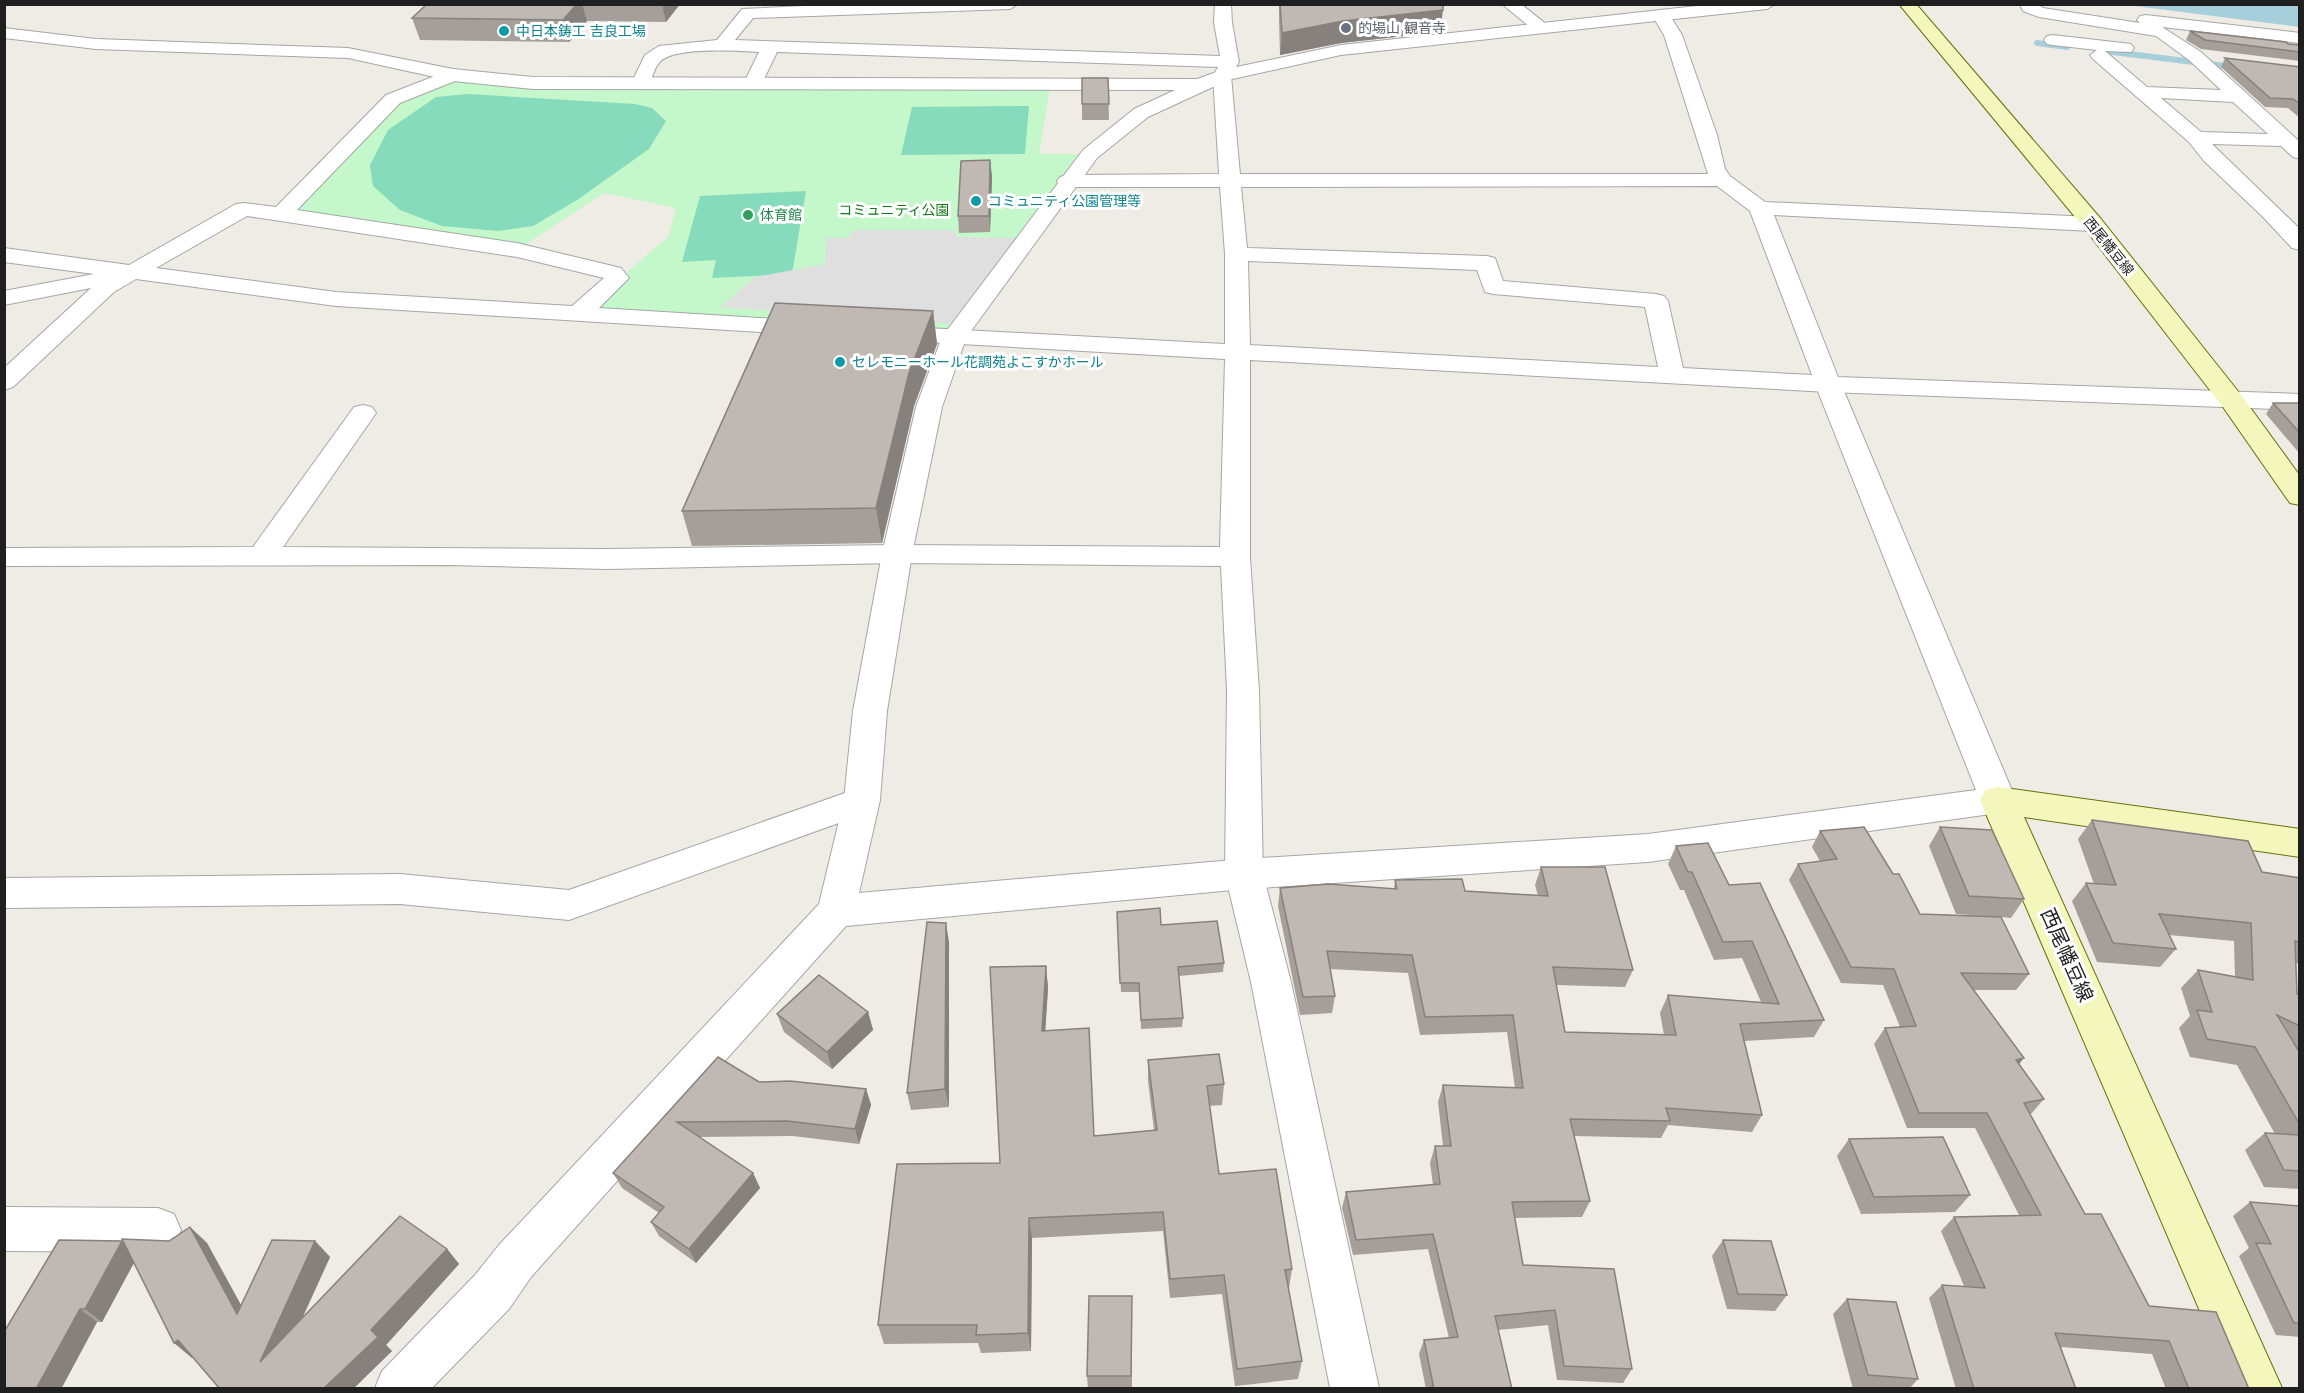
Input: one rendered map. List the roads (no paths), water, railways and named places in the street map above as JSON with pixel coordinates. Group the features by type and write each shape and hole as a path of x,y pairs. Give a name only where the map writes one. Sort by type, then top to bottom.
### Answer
{"main road":[{"name":"西尾幡豆線","path":"1907,4 2093,224 2232,401 2300,497"},
{"name":"西尾幡豆線","path":"1998,800 2258,1389"},
{"path":"1998,800 2300,843"}],"street":[{"path":"722,45 748,13 1010,4"},
{"path":"1223,4 1229,182 1236,254 1238,353 1235,557 1243,691 1244,874 1271,982 1354,1389"},
{"path":"1510,4 1542,28"},
{"path":"640,84 651,58 665,50 722,45 771,46 914,36 1226,69 1341,50 1767,4"},
{"path":"2010,4 2300,38"},
{"path":"2029,7 2039,12 2161,32 2201,62 2292,147"},
{"path":"885,9 885,22 914,36"},
{"path":"836,911 1244,874 1648,848 1998,800 1828,384 1760,208 1722,180 1715,168 1707,135 1673,35 1660,15"},
{"path":"4,33 96,44 348,53 453,75 533,83 1200,85"},
{"path":"2054,40 2154,51 2201,62 2230,60"},
{"path":"752,85 771,46"},
{"path":"2099,55 2196,138 2211,157 2300,243"},
{"path":"399,1389 492,1292 523,1252 836,911 862,800 870,711 897,554 929,406 954,337 1067,181 1090,154 1141,113 1200,85 1226,69"},
{"path":"282,214 393,99 453,75"},
{"path":"2142,92 2236,96"},
{"path":"2196,138 2292,147"},
{"path":"1067,181 1722,180"},
{"path":"1760,208 2093,224"},
{"path":"4,382 106,287 244,209 517,250 613,273 617,278 578,314"},
{"path":"2270,212 2300,213"},
{"path":"1236,254 1487,263 1492,287 1656,301 1672,375"},
{"path":"4,255 336,299 837,330"},
{"path":"4,298 130,273"},
{"path":"872,332 1828,384 2300,402"},
{"path":"261,556 363,413"},
{"path":"4,557 452,555 607,559 897,554 1235,557"},
{"path":"4,893 400,889 569,905 862,800"},
{"path":"4,1229 158,1230"}],"water":[{"path":"2127,5 2299,5 2299,27"}],"waterway":[{"path":"2037,43 2067,47"},
{"path":"2097,50 2234,67"}],"place":[{"name":"的場山 観音寺","path":"1346,28"},
{"name":"中日本鋳工 吉良工場","path":"504,31"},
{"name":"コミュニティ公園管理等","path":"976,201"},
{"name":"体育館","path":"748,215"},
{"name":"セレモニーホール花調苑よこすかホール","path":"840,362"}],"park label":[{"name":"コミュニティ公園","path":"894,210"}]}
